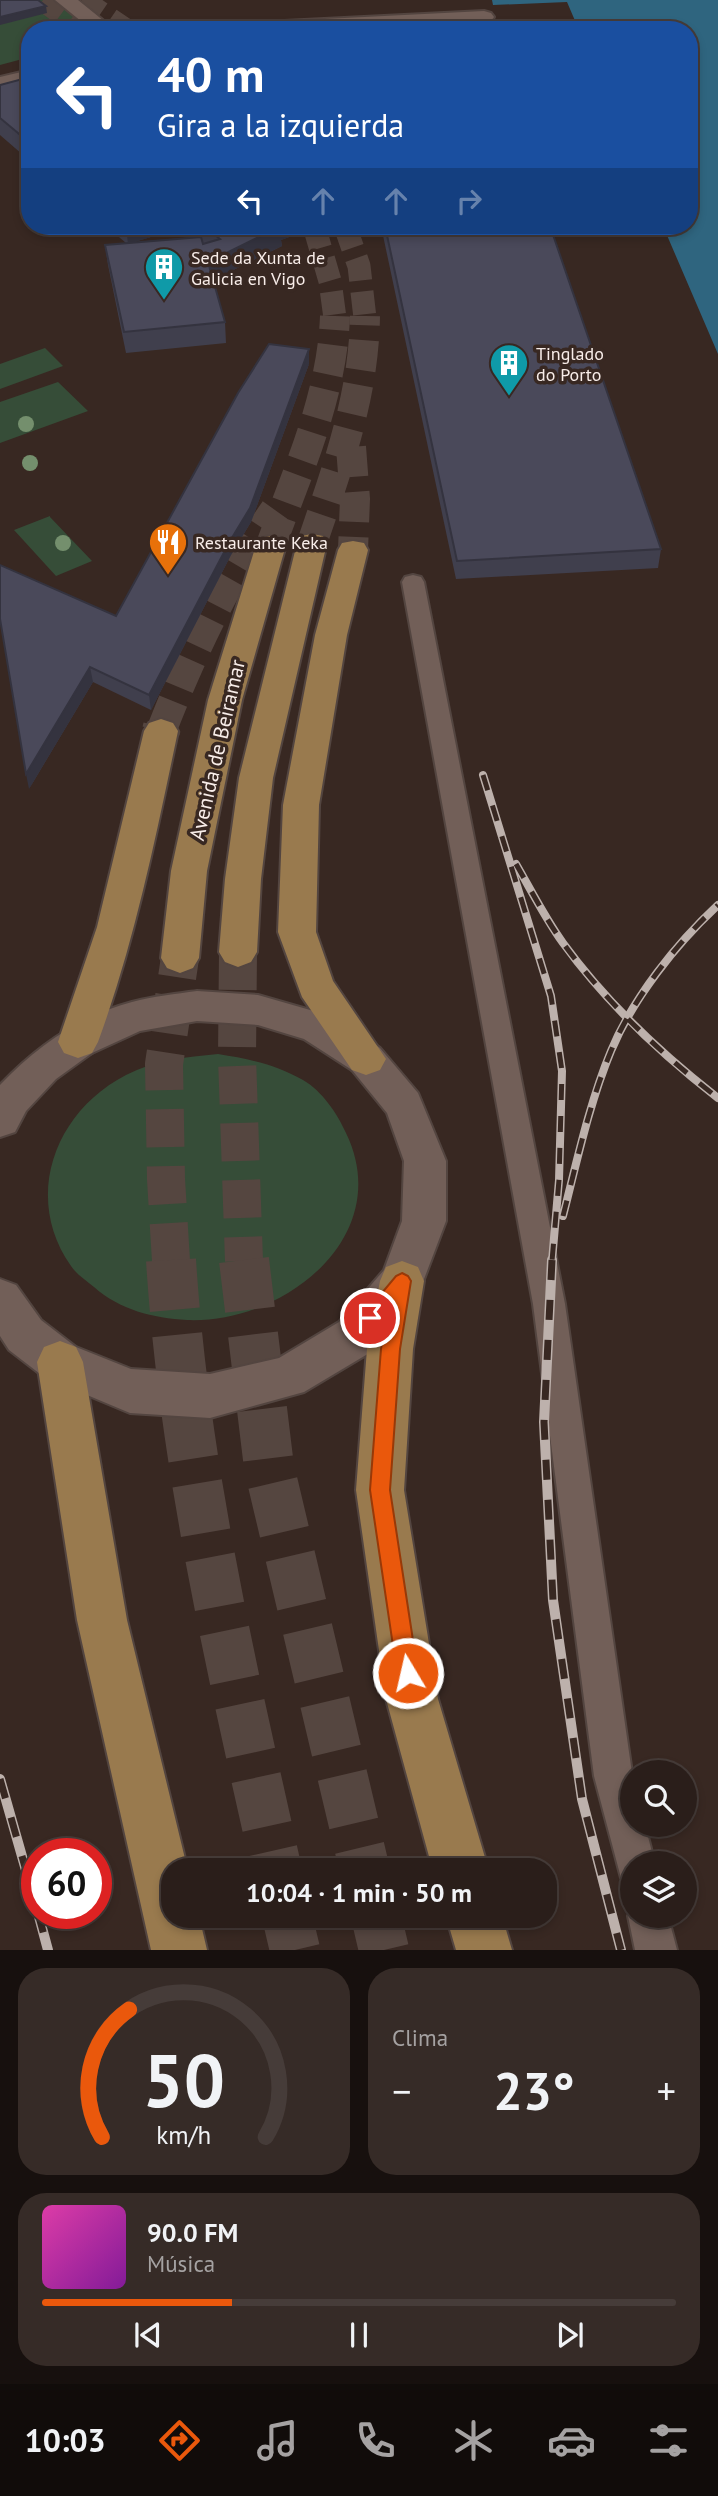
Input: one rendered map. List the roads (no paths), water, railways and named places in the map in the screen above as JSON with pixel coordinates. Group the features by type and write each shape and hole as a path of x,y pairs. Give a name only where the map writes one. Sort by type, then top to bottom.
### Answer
{"main road":[{"name":"Avenida de Beiramar","path":"238,951 243,879 256,778 312,543"},
{"name":"Avenida de Beiramar","path":"180,958 189,871 225,700 271,545"},
{"path":"353,550 331,635 301,805 297,932 316,986 366,1059"},
{"path":"78,1042 100,987 127,887 161,731"},
{"path":"402,1281 390,1349 380,1490 412,1699 457,1858"},
{"path":"28,1346 102,1620 179,1950"},
{"path":"478,1928 484,1950"}],"street":[{"path":"65,0 93,21"},
{"path":"404,21 484,17"},
{"path":"0,84 21,78"},
{"path":"0,1299 28,1346 130,1391 210,1396 288,1377 355,1336 402,1281 424,1221 425,1161 404,1105 366,1059 317,1027 258,1010 197,1006 135,1017 78,1042 42,1067 4,1106"}],"lane":[{"path":"413,582 549,1304 613,1776 632,1851"},
{"path":"651,1928 656,1950"}],"water":[{"path":"492,0 718,0 718,354 667,235 698,235 698,21 575,21 567,2 493,5"}],"tunnel":[{"path":"43,0 72,21"},
{"path":"82,0 113,21"},
{"path":"317,235 330,281 335,317"},
{"path":"348,235 359,266 365,317"},
{"path":"271,545 321,404 328,375 335,317"},
{"path":"312,543 348,432 360,375 365,317"},
{"path":"351,447 355,499 353,550"},
{"path":"162,729 212,616 241,562 275,510"},
{"path":"161,731 162,727"},
{"path":"238,952 237,1057 244,1261"},
{"path":"171,1261 164,1064 180,958"},
{"path":"171,1260 177,1337 198,1491 227,1644 274,1858"},
{"path":"244,1260 269,1467 362,1858"},
{"path":"290,1928 295,1950"},
{"path":"379,1928 384,1950"}],"railway":[{"path":"483,775 551,996 562,1071 559,1180 552,1261"},
{"path":"516,864 556,933 597,986 627,1017"},
{"path":"627,1017 671,954 718,905"},
{"path":"563,1216 596,1091 627,1017"},
{"path":"627,1017 675,1063 718,1098"},
{"path":"552,1260 544,1422 553,1600 582,1799 621,1950"},
{"path":"0,1779 21,1853"},
{"path":"42,1929 48,1950"}],"place":[{"name":"Sede da Xunta de Galicia en Vigo","path":"164,301"},
{"name":"Tinglado do Porto","path":"509,397"},
{"name":"Restaurante Keka","path":"168,576"}]}
